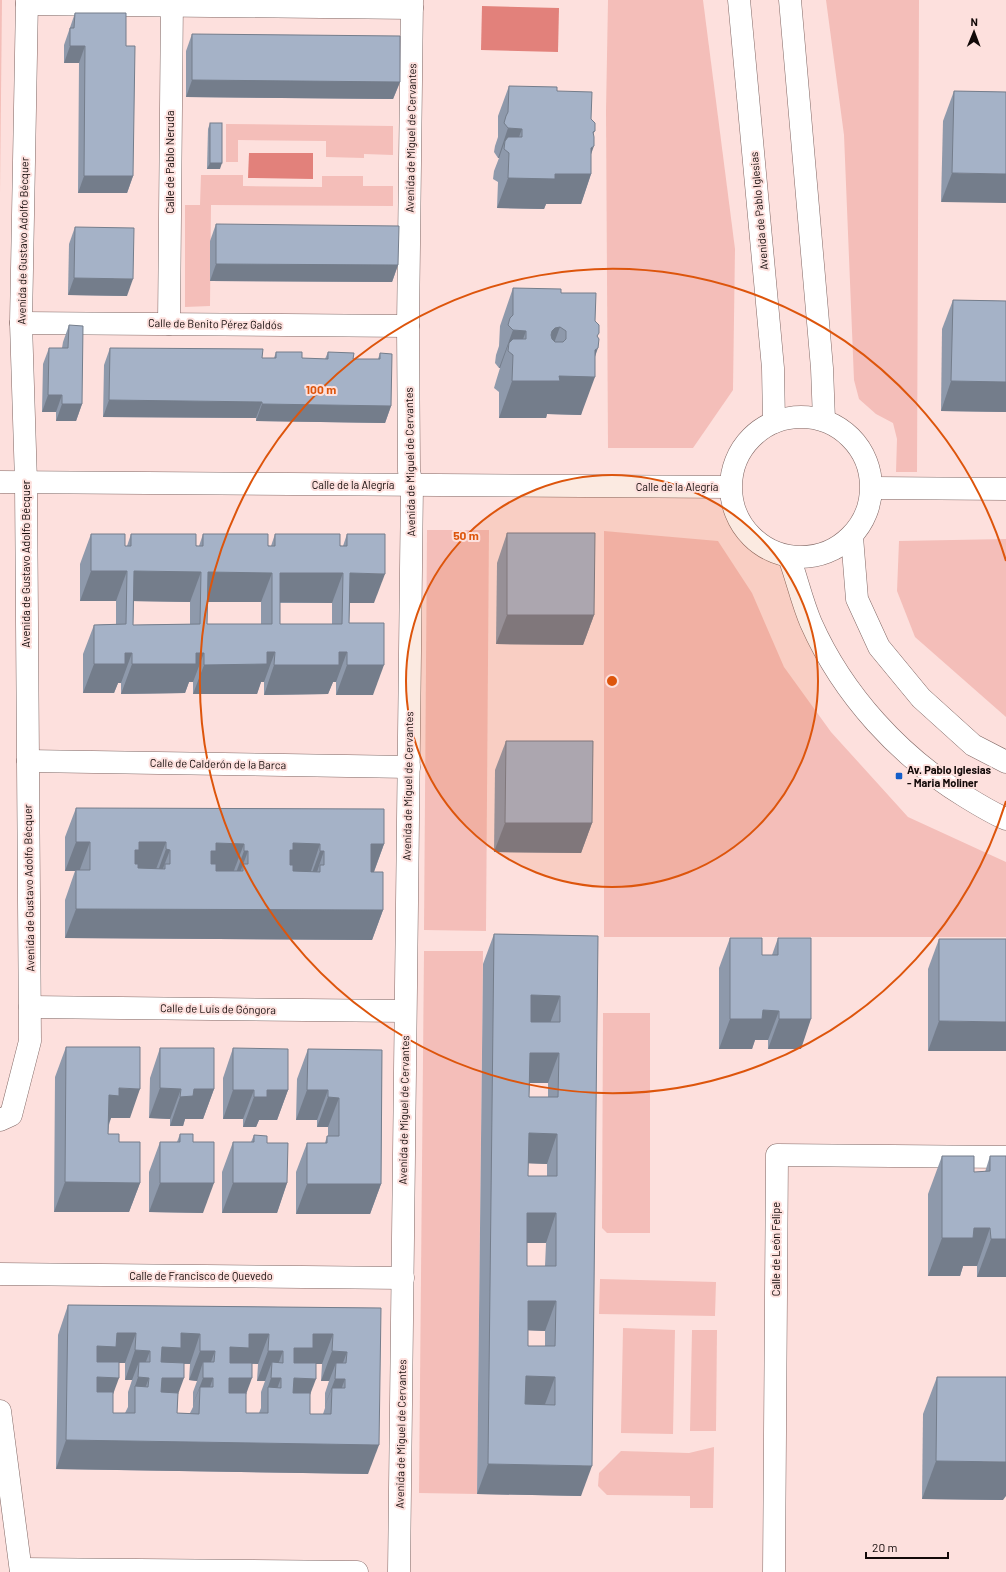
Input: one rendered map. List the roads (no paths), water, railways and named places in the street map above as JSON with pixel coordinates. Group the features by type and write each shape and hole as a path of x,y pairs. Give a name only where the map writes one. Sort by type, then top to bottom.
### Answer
{"street":[{"name":"Avenida de Pablo Iglesias","path":"739,0 773,368 774,422"},
{"path":"790,0 822,368 824,420"},
{"path":"27,2 412,4"},
{"name":"Avenida de Gustavo Adolfo Bécquer","path":"0,1120 11,1115 30,1041 26,482 21,322 27,2"},
{"name":"Calle de Pablo Neruda","path":"169,324 172,3"},
{"name":"Avenida de Miguel de Cervantes","path":"399,1572 412,485 409,471 408,326 412,4"},
{"name":"Calle de Benito Pérez Galdós","path":"21,322 408,326"},
{"path":"799,416 824,420 850,436 868,461 873,488 867,516 852,537 823,554 789,557 772,552 756,542 737,516 730,487 736,459 751,437 774,422 799,416"},
{"name":"Calle de la Alegría","path":"0,482 730,487"},
{"path":"873,488 1006,489"},
{"path":"852,537 857,598 879,647 921,698 973,745 1006,762"},
{"path":"789,557 811,623 835,670 882,731 914,760 947,785 994,814 1006,819"},
{"name":"Calle de Calderón de la Barca","path":"28,761 409,767"},
{"name":"Calle de Luis de Góngora","path":"30,1007 405,1011"},
{"name":"Calle de León Felipe","path":"774,1572 777,1155 1006,1157"},
{"name":"Calle de Francisco de Quevedo","path":"0,1274 402,1278"},
{"path":"0,1411 21,1571 357,1572"}],"place":[{"name":"Av. Pablo Iglesias - Maria Moliner","path":"899,776"}]}
